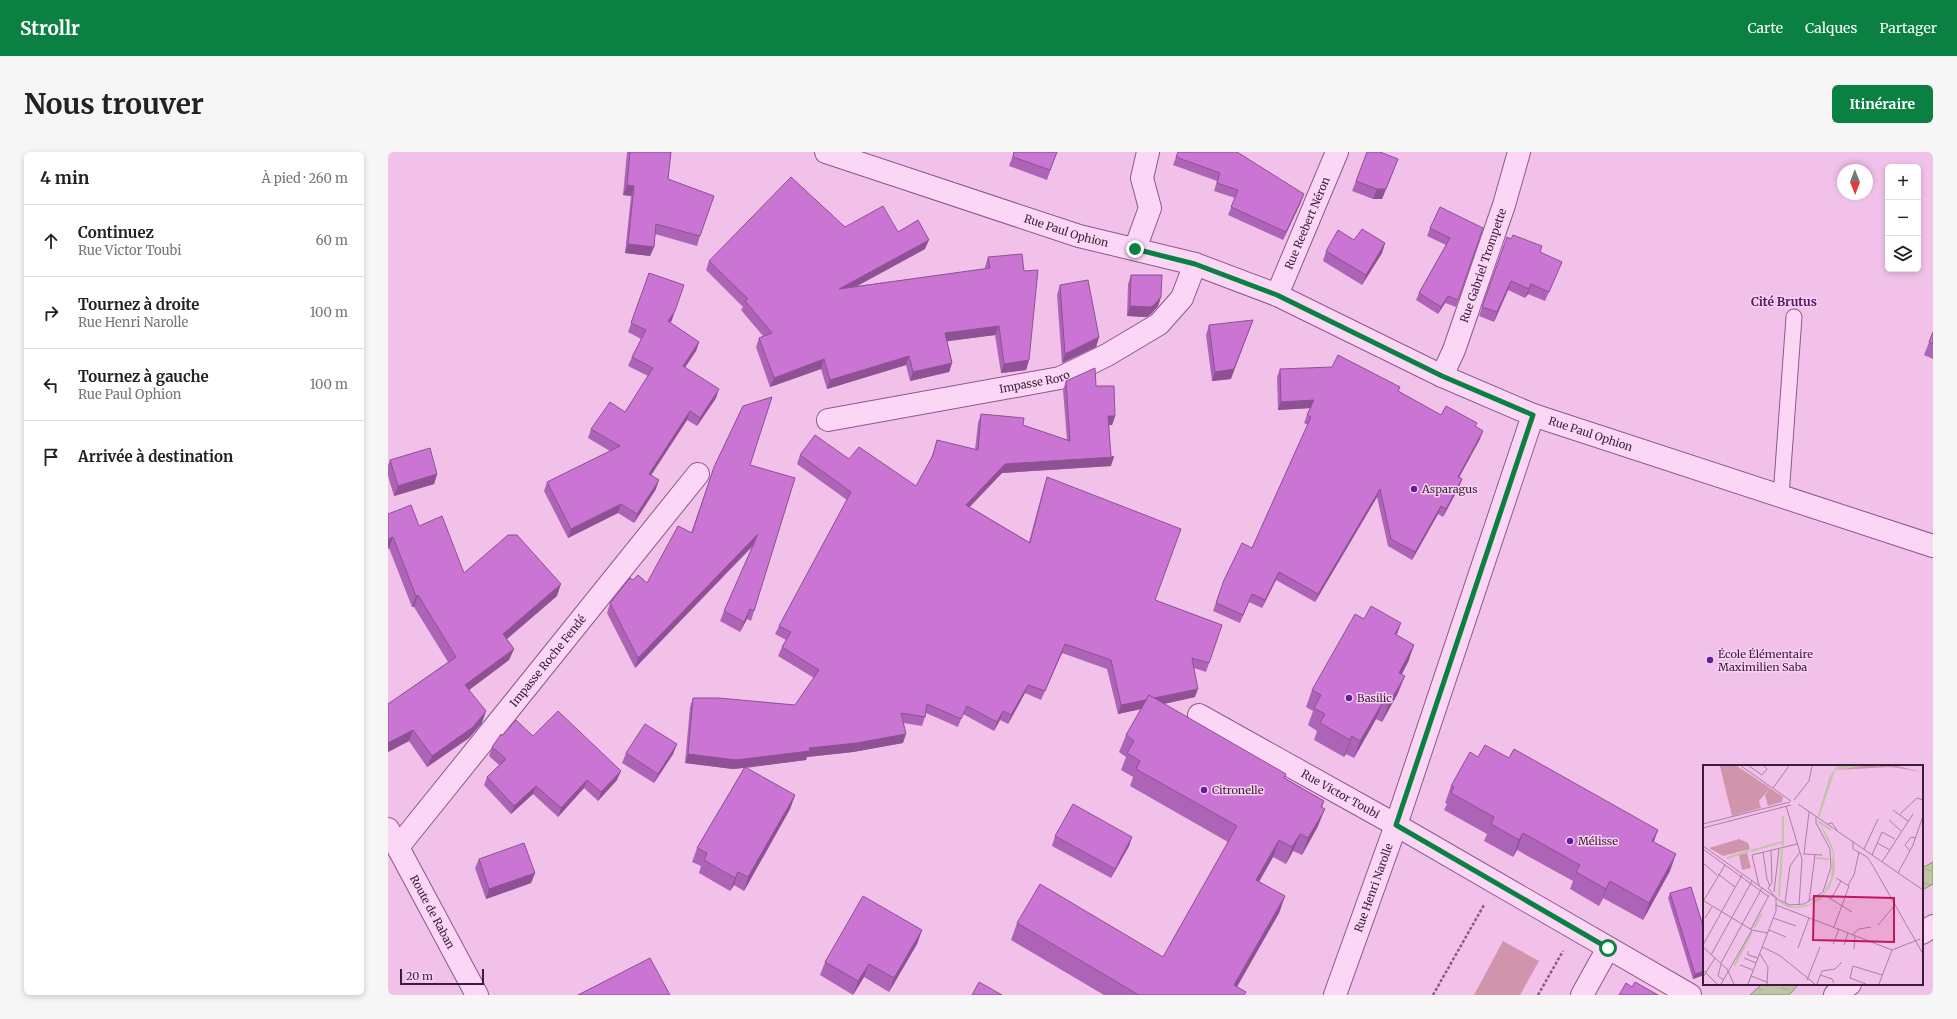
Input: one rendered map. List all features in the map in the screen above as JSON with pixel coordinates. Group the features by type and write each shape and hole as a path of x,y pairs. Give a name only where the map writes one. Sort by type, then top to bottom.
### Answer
{"street":[{"name":"Rue Paul Ophion","path":"826,152 1079,236 1195,264 1277,295 1442,376 1533,415 1933,546"},
{"path":"1135,249 1150,208 1142,178 1148,152"},
{"name":"Rue Reebert Néron","path":"1277,295 1337,152"},
{"name":"Rue Gabriel Trompette","path":"1442,376 1454,350 1504,205 1519,152"},
{"name":"Impasse Roro","path":"828,420 1060,378 1107,355 1159,324 1182,298 1195,264"},
{"name":"Rue Henri Narolle","path":"1335,995 1396,825 1533,415"},
{"name":"Impasse Roche Fendé","path":"393,838 698,474"},
{"name":"Rue Victor Toubi","path":"1199,715 1396,825 1690,995"},
{"name":"Route de Raban","path":"393,838 477,995"},
{"path":"1923,932 1933,926"},
{"path":"1582,995 1608,948"},
{"path":"1835,995 1849,985"}],"lane":[{"path":"1781,496 1794,316"}],"path":[{"path":"1433,995 1485,904"},
{"path":"1538,995 1564,948"}],"shaded area":[{"path":"1503,941 1539,961 1520,995 1474,995"}],"water":[{"path":"1933,862 1933,884 1923,889 1923,867"},
{"path":"1761,985 1798,985 1789,995 1750,995"}],"building":[{"path":"630,152 671,152 668,179 714,196 700,236 656,224 654,247 628,244 634,186 627,185"},
{"path":"1014,152 1057,152 1050,170 1013,157"},
{"path":"1178,152 1237,152 1304,194 1286,232 1231,207 1238,190 1217,183 1220,173 1176,157"},
{"path":"1367,152 1380,152 1398,159 1386,189 1377,189 1356,181"},
{"path":"791,177 845,227 883,206 898,232 918,220 929,240 839,289 990,268 988,257 1022,254 1024,271 1038,270 1029,360 1004,364 999,326 945,333 952,363 913,372 909,356 830,380 824,359 774,378 759,338 772,333 745,301 748,299 709,261"},
{"path":"1440,207 1483,228 1458,300 1448,296 1441,307 1419,293 1450,238 1430,228"},
{"path":"1362,229 1385,243 1366,275 1326,251 1338,230 1354,240"},
{"path":"1513,235 1542,246 1540,252 1562,262 1549,292 1531,284 1529,289 1511,281 1497,312 1482,307 1507,237 1511,239"},
{"path":"649,273 684,285 675,311 668,321 699,342 683,366 719,389 700,418 690,411 649,474 659,480 637,514 621,504 571,529 547,482 620,446 591,429 610,402 625,412 653,368 632,357 646,330 631,323"},
{"path":"1131,275 1162,275 1161,297 1154,305 1150,307 1130,306"},
{"path":"1088,280 1099,337 1065,354 1060,285"},
{"path":"1253,320 1234,369 1215,372 1209,325"},
{"path":"1933,332 1933,343 1929,342"},
{"path":"1338,355 1400,387 1398,391 1441,415 1446,406 1477,423 1475,426 1483,431 1458,477 1462,479 1446,509 1441,506 1415,552 1391,539 1380,489 1318,594 1279,572 1265,600 1252,594 1243,615 1216,603 1224,580 1242,543 1252,548 1311,417 1307,415 1314,400 1281,402 1280,369 1332,367"},
{"path":"1095,368 1096,386 1114,386 1115,416 1108,416 1111,456 1114,457 1005,464 966,505 1030,543 1047,477 1181,529 1155,600 1222,625 1209,663 1192,658 1198,689 1154,698 1149,695 1146,700 1121,705 1111,660 1065,644 1045,691 1028,685 1011,715 1003,711 997,722 967,706 961,719 927,704 925,717 901,713 906,734 857,743 809,748 810,751 736,760 688,754 693,698 719,698 795,705 819,670 782,647 791,632 779,626 851,492 800,455 815,435 849,459 859,447 916,486 933,455 937,440 978,450 981,414 1024,418 1023,425 1070,441 1066,381"},
{"path":"772,397 750,465 795,478 754,611 750,609 744,622 724,611 758,534 638,658 610,603 630,578 633,580 638,575 647,583 678,526 692,533 714,467 743,406"},
{"path":"430,448 437,474 398,486 390,460"},
{"path":"411,505 419,526 442,516 464,573 508,535 517,535 561,584 503,634 514,649 465,685 486,711 473,727 432,756 413,730 388,743 388,704 456,657 418,595 416,596 393,537 388,539 388,514"},
{"name":"Basilic","path":"1371,606 1401,623 1395,634 1414,645 1399,673 1405,676 1388,705 1383,702 1360,741 1352,736 1350,740 1320,723 1325,714 1314,708 1321,695 1312,690 1355,614 1364,619"},
{"path":"1149,695 1286,774 1284,778 1324,801 1321,807 1325,809 1308,838 1300,834 1292,847 1279,840 1256,880 1285,896 1234,985 1246,992 1244,995 1139,995 1017,923 1040,884 1163,957 1237,826 1136,769 1140,761 1127,753 1134,741 1126,735"},
{"path":"558,711 621,771 601,792 587,780 561,808 536,786 514,806 487,777 506,759 492,747 501,734 502,736 516,720 533,736"},
{"path":"645,724 677,744 658,774 626,753"},
{"name":"Mélisse","path":"1485,745 1509,758 1514,749 1658,830 1652,841 1676,854 1649,903 1610,881 1606,889 1576,872 1580,865 1523,833 1519,840 1491,824 1494,817 1451,793 1454,787 1451,786 1470,752 1478,757"},
{"path":"745,767 795,795 748,877 738,872 735,878 704,860 707,853 697,848"},
{"path":"1073,804 1132,837 1115,869 1055,836"},
{"path":"524,843 535,873 489,889 479,859"},
{"path":"1691,887 1703,926 1703,971 1695,974 1670,893"},
{"path":"863,896 922,930 894,978 869,964 858,981 825,962"},
{"path":"650,958 670,995 578,995"},
{"path":"979,982 1002,995 972,995"},
{"path":"1635,982 1658,995 1619,995 1626,983 1632,987"}],"place":[{"name":"Asparagus","path":"1414,489"},
{"name":"École Élémentaire Maximilien Saba","path":"1710,660"},
{"name":"Basilic","path":"1349,698"},
{"name":"Citronelle","path":"1204,790"},
{"name":"Mélisse","path":"1570,841"}],"district":[{"name":"Cité Brutus","path":"1784,302"}],"route":[{"path":"1135,249 1195,264 1277,295 1442,376 1533,415 1396,825 1608,948"}]}
